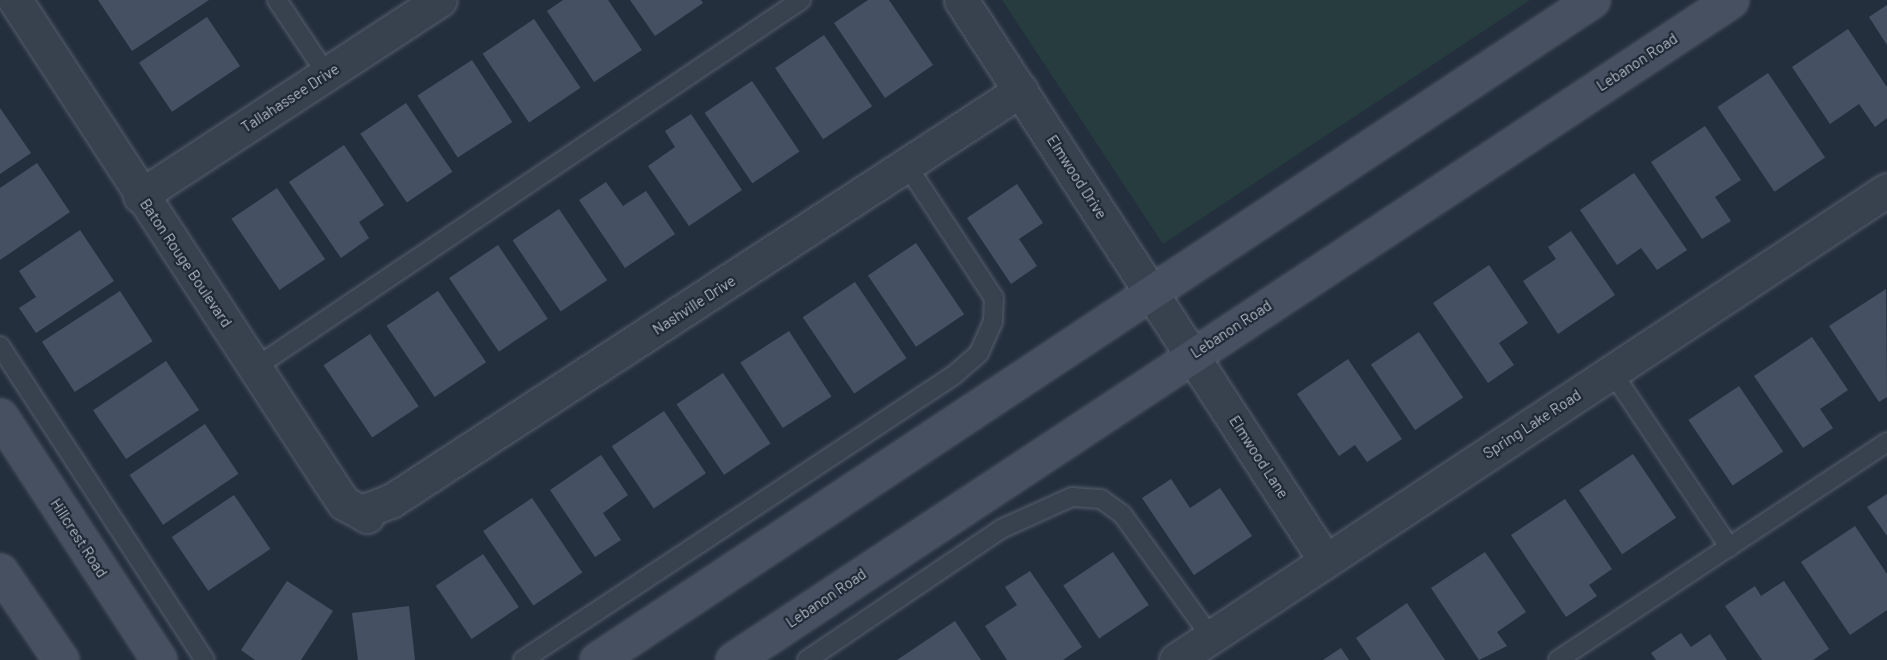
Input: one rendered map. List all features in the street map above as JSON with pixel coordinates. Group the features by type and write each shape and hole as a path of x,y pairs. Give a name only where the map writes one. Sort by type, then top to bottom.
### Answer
{"main road":[{"path":"597,660 1593,0"},
{"name":"Lebanon Road","path":"733,660 1731,0"},
{"name":"Hillcrest Road","path":"0,416 159,660"},
{"path":"0,571 61,660"}],"street":[{"name":"Baton Rouge Boulevard","path":"15,0 140,196 256,367 344,503 367,516"},
{"name":"Tallahassee Drive","path":"140,196 439,0"},
{"name":"Elmwood Drive","path":"961,0 1193,355"},
{"name":"Nashville Drive","path":"367,516 367,510 391,501 908,167 1021,90"},
{"name":"Spring Lake Road","path":"1176,660 1887,190"},
{"name":"Elmwood Lane","path":"1193,355 1325,560"}],"lane":[{"path":"277,0 327,75"},
{"path":"256,367 801,0"},
{"path":"523,660 954,375 979,353 993,322 994,298 908,167"},
{"path":"0,346 205,660"},
{"path":"1612,372 1729,547"},
{"path":"1558,660 1887,442"},
{"path":"807,660 1001,529 1072,497 1101,499 1122,514 1211,637"}],"green space":[{"path":"1002,0 1530,0 1163,244"}],"building":[{"path":"98,0 209,0 132,51"},
{"path":"563,0 608,0 642,50 594,82 547,11"},
{"path":"630,0 701,0 703,3 655,36"},
{"path":"868,0 889,0 933,65 885,98 834,23"},
{"path":"1887,5 1887,45 1869,17"},
{"path":"207,17 240,66 172,112 139,63"},
{"path":"534,19 580,88 529,122 483,54"},
{"path":"1848,29 1887,87 1887,118 1875,127 1859,104 1830,124 1792,67"},
{"path":"824,35 872,106 823,139 775,68"},
{"path":"472,60 512,122 458,157 417,95"},
{"path":"1768,73 1825,158 1774,192 1717,107"},
{"path":"752,81 800,151 752,183 705,113"},
{"path":"406,103 452,172 407,203 360,134"},
{"path":"0,108 31,153 0,174"},
{"path":"691,114 742,190 689,226 648,166 675,147 665,131"},
{"path":"1705,126 1741,180 1715,197 1731,221 1702,239 1651,162"},
{"path":"344,145 384,205 359,222 369,238 341,258 289,182"},
{"path":"37,163 70,212 0,260 0,188"},
{"path":"1634,173 1687,250 1657,270 1641,248 1617,265 1580,210"},
{"path":"606,182 623,206 646,191 675,234 625,268 579,200"},
{"path":"1017,184 1043,223 1019,239 1037,266 1011,284 967,218"},
{"path":"277,188 325,259 279,290 231,219"},
{"path":"559,209 607,280 561,312 513,240"},
{"path":"80,230 114,281 36,333 19,308 36,297 19,271"},
{"path":"1571,231 1615,295 1558,334 1523,281 1556,259 1548,247"},
{"path":"916,243 964,314 916,347 868,275"},
{"path":"498,245 548,319 499,352 449,278"},
{"path":"1489,265 1528,323 1499,343 1514,365 1488,383 1433,303"},
{"path":"855,282 906,358 854,394 803,317"},
{"path":"1886,289 1887,397 1879,402 1829,326"},
{"path":"120,291 153,341 75,392 42,342"},
{"path":"438,291 486,362 435,397 387,326"},
{"path":"789,331 831,396 783,428 740,363"},
{"path":"1419,332 1463,397 1415,430 1371,364"},
{"path":"370,334 419,406 372,437 324,365"},
{"path":"1812,337 1848,390 1820,409 1833,428 1803,448 1754,376"},
{"path":"1348,359 1402,439 1367,462 1355,445 1339,456 1297,394"},
{"path":"166,361 199,410 126,459 93,410"},
{"path":"723,373 771,443 724,475 677,404"},
{"path":"1739,386 1783,451 1733,486 1688,420"},
{"path":"664,411 706,473 654,508 612,446"},
{"path":"205,424 239,474 163,525 130,475"},
{"path":"1633,454 1676,518 1622,554 1579,490"},
{"path":"601,455 628,495 603,513 621,540 595,557 550,490"},
{"path":"1171,479 1190,508 1220,488 1252,536 1194,575 1142,498"},
{"path":"1887,494 1887,536 1867,507"},
{"path":"234,495 270,549 208,591 172,537"},
{"path":"532,498 582,573 533,606 483,531"},
{"path":"1565,499 1612,569 1589,585 1597,596 1566,617 1511,535"},
{"path":"1855,526 1887,574 1887,610 1850,635 1801,562"},
{"path":"1113,552 1149,605 1099,639 1063,586"},
{"path":"1485,552 1526,612 1497,632 1507,646 1479,660 1431,588"},
{"path":"483,554 519,607 472,639 436,586"},
{"path":"1030,571 1082,647 1063,660 1007,660 985,626 1017,605 1005,587"},
{"path":"287,581 333,611 301,660 255,660 241,650"},
{"path":"1784,581 1829,649 1813,660 1762,660 1725,606 1755,586 1761,596"},
{"path":"1407,603 1445,660 1371,660 1356,638"},
{"path":"409,606 415,660 358,660 352,613"},
{"path":"955,621 981,660 897,660"},
{"path":"1681,633 1691,647 1710,634 1727,660 1656,660 1651,653"},
{"path":"1341,648 1349,660 1323,660"}]}
